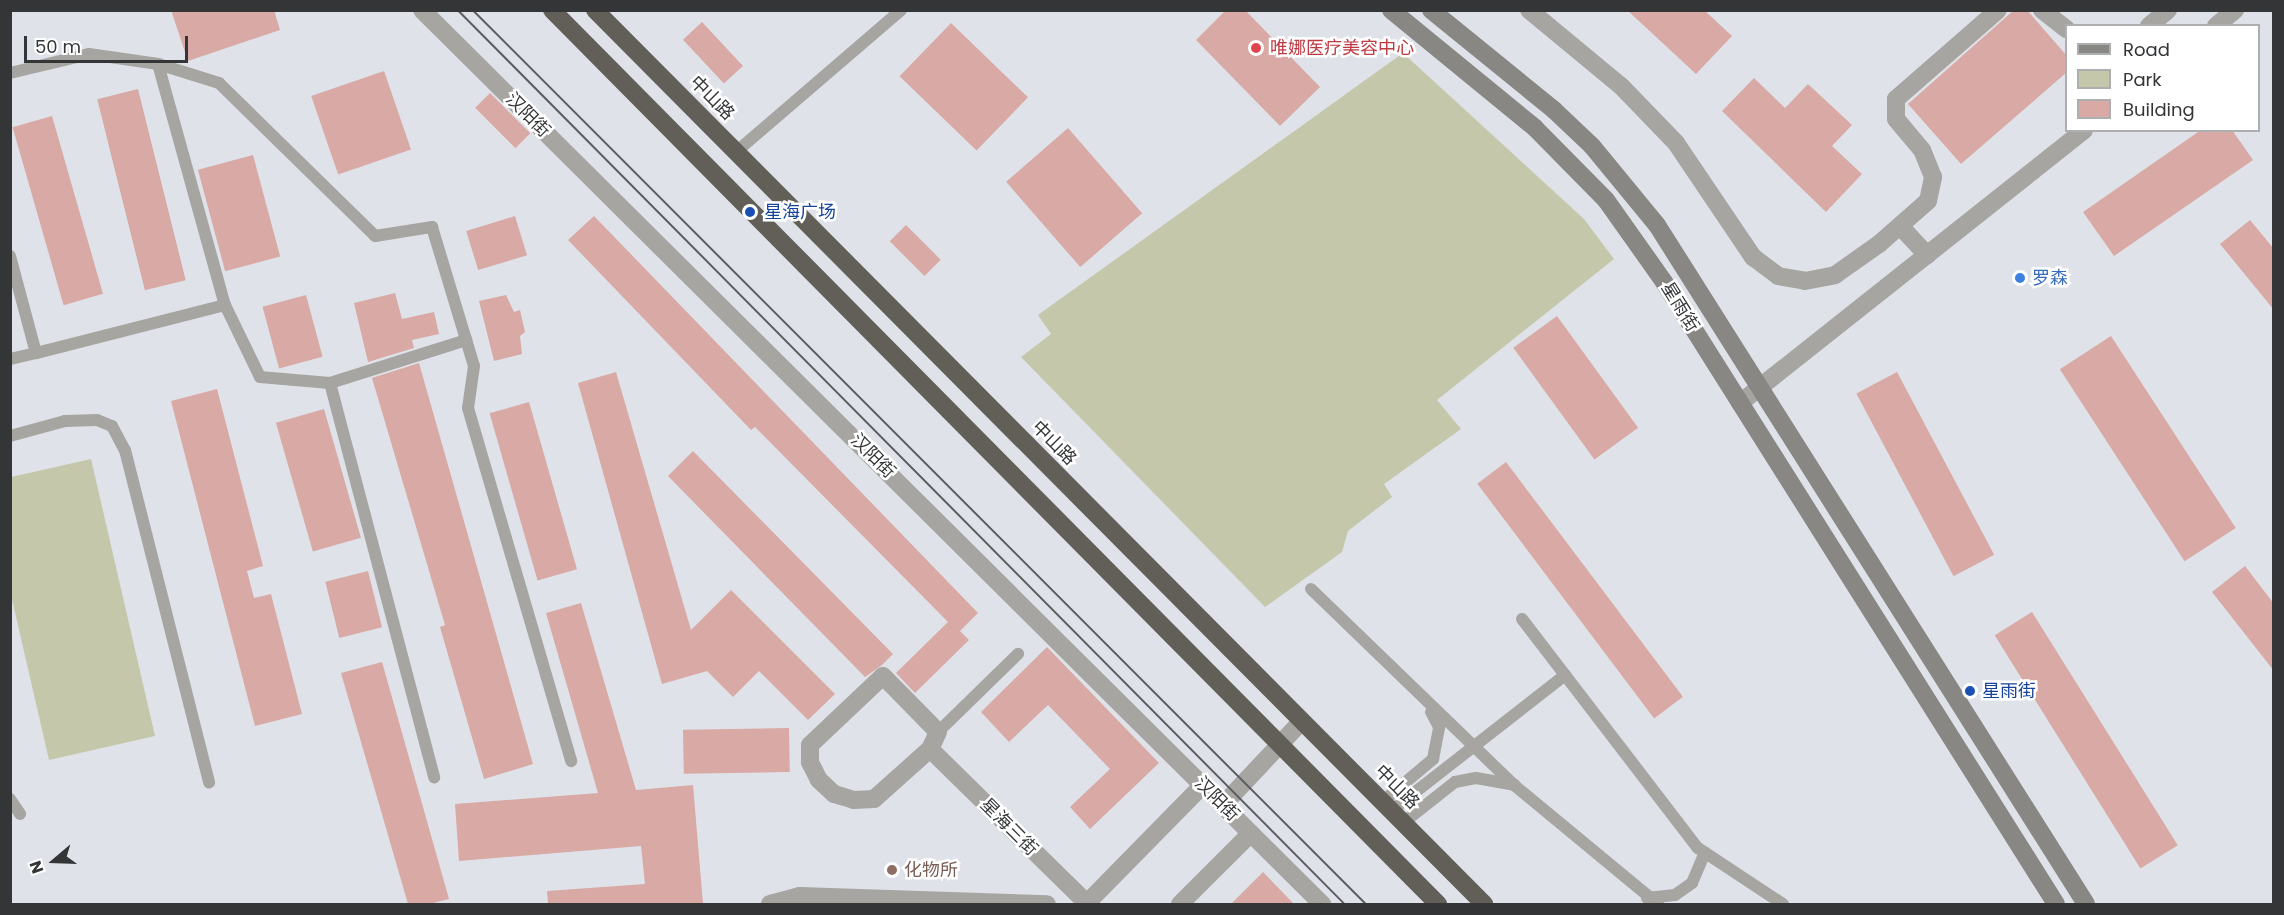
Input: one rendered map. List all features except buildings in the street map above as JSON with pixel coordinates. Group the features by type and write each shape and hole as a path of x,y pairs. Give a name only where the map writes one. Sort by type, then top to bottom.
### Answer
{"highway":[{"path":"552,10 1438,904"},
{"name":"中山路","path":"596,10 1484,904"}],"street":[{"name":"汉阳街","path":"422,10 1322,904"},
{"name":"星雨街","path":"1391,10 1535,128 1606,200 1664,282 2056,904"},
{"name":"星雨街","path":"1431,10 1554,110 1626,183 1657,225 2086,904"},
{"path":"1529,10 1621,86 1676,143 1753,257 1778,276 1805,281 1835,275 1896,229 1928,201 1933,177 1922,150 1896,119 1896,99 1998,10"},
{"path":"2042,10 2065,27"},
{"path":"2150,24 2168,10"},
{"path":"2218,24 2235,10"},
{"path":"1740,403 2081,132"},
{"path":"1896,229 1922,259"},
{"path":"883,676 938,732 930,749 874,799 854,800 834,794 819,780 810,762 810,745 883,676"},
{"path":"1224,805 1302,722"},
{"name":"星海三街","path":"930,749 1087,904"},
{"path":"1087,904 1203,785"},
{"path":"1180,904 1251,833"},
{"path":"770,904 800,896 863,901 1047,904"}],"lane":[{"path":"736,152 901,10"},
{"path":"10,73 89,54 158,64 219,83 375,236 432,227 474,366 468,408 571,761"},
{"path":"158,64 225,305 260,377 330,383 466,340"},
{"path":"10,255 36,352"},
{"path":"10,358 225,305"},
{"path":"330,383 434,778"},
{"path":"10,436 65,421 97,420 112,426 125,450 209,783"},
{"path":"1311,590 1514,785 1652,901 1675,896 1692,883 1706,853"},
{"path":"1522,619 1706,853 1783,904"},
{"path":"938,732 1018,654"},
{"path":"1392,812 1472,745 1565,675"},
{"path":"1392,812 1432,759 1438,745 1440,727 1425,700"},
{"path":"1392,812 1455,782 1476,778 1514,785"},
{"path":"10,799 20,814"}],"green space":[{"path":"1403,53 1584,219 1614,259 1437,400 1461,429 1384,484 1392,497 1348,531 1342,552 1265,607 1021,357 1051,334 1038,315"},
{"path":"91,459 155,736 49,760 11,595 11,477"}],"tram line":[{"path":"458,10 1345,904"},
{"path":"473,10 1366,904"}],"place":[{"name":"唯娜医疗美容中心","path":"1256,48"},
{"name":"星海广场","path":"750,212"},
{"name":"罗森","path":"2020,278"},
{"name":"星雨街","path":"1970,691"},
{"name":"化物所","path":"892,870"}]}
